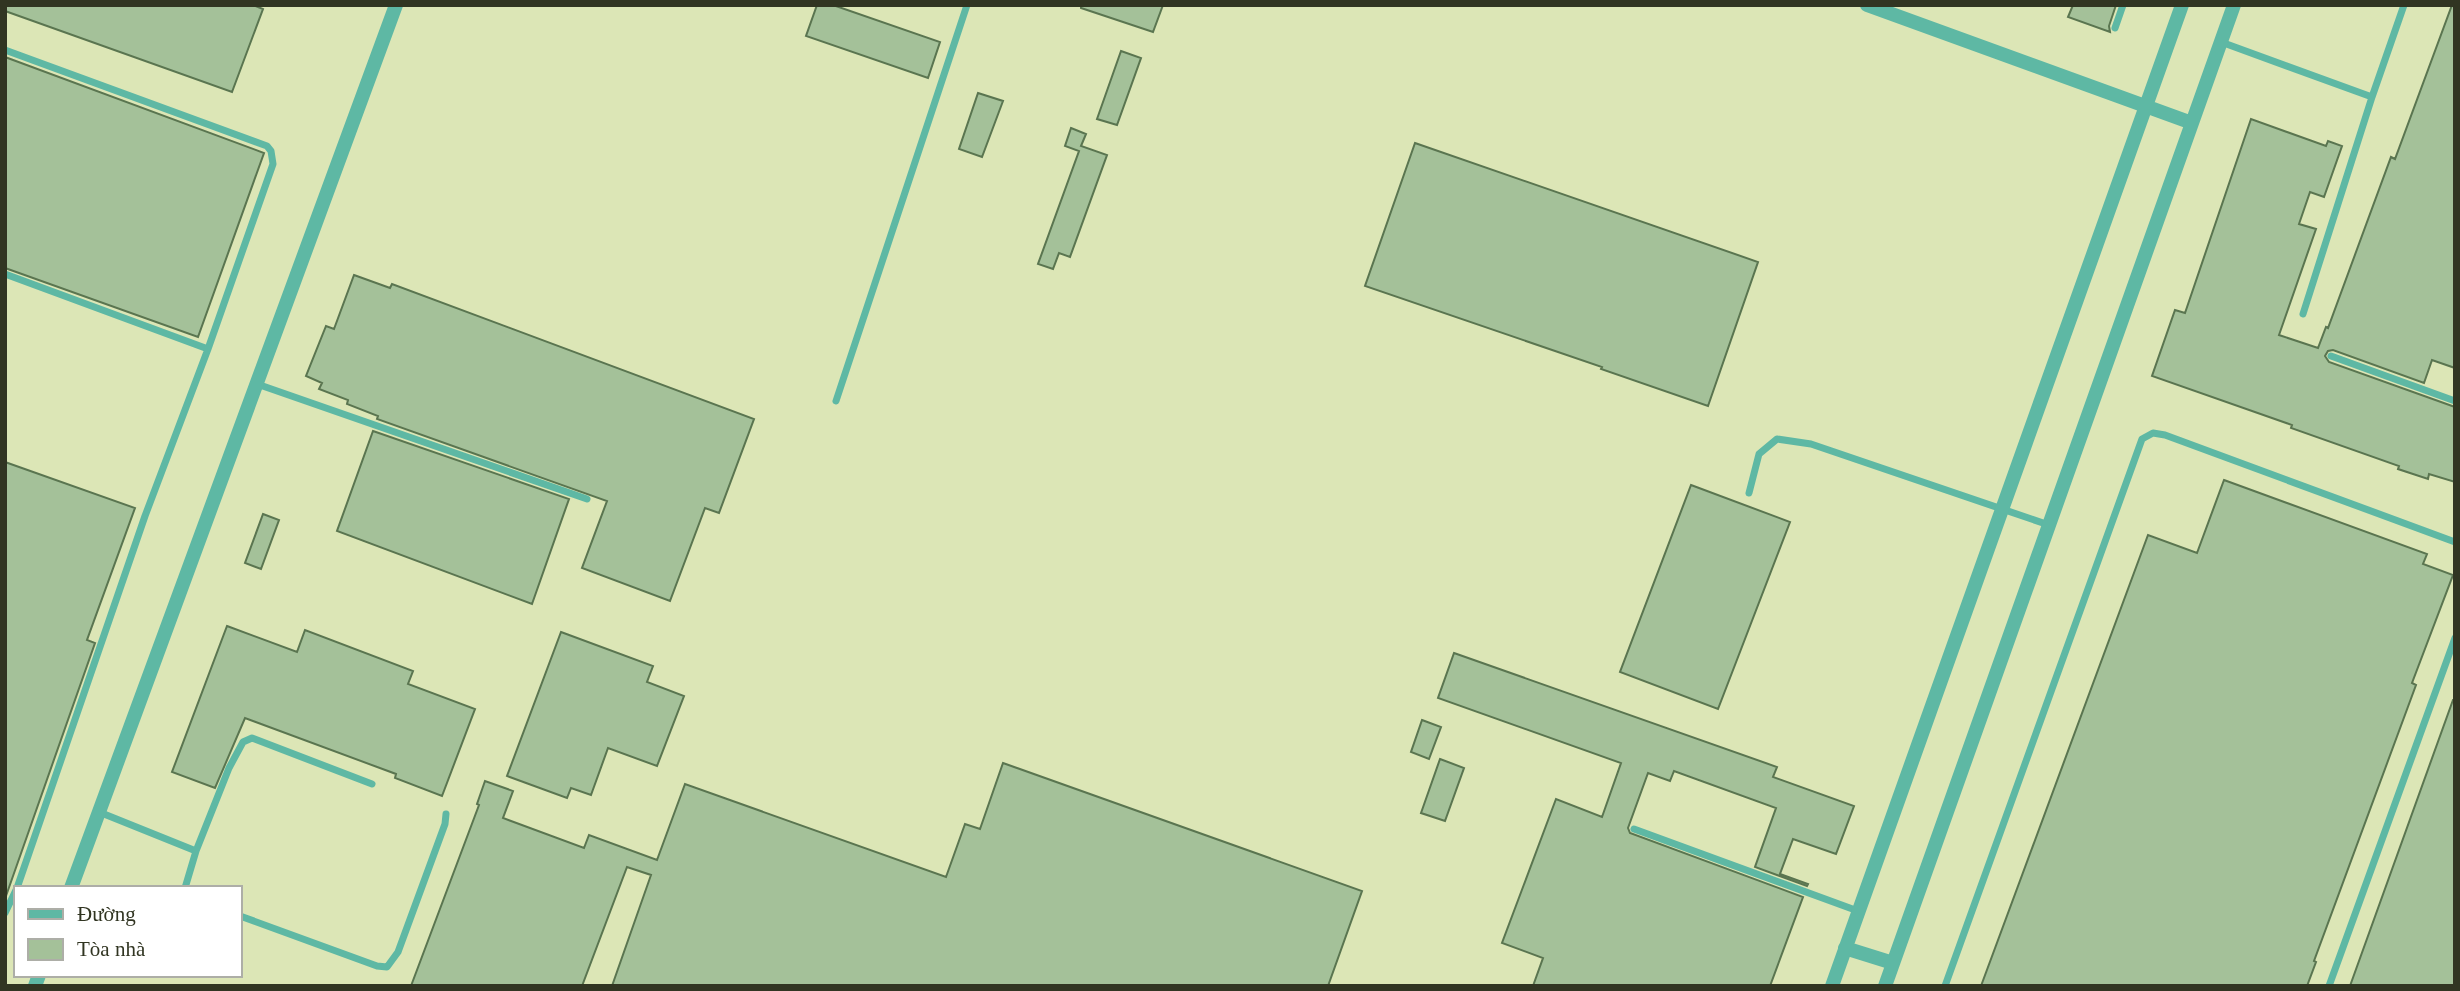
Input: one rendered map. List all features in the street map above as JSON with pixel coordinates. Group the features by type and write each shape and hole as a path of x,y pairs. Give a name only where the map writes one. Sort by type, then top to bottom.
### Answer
{"street":[{"path":"72,886 396,5"},
{"path":"1867,5 2192,123"},
{"path":"1832,986 2182,5"},
{"path":"1885,986 2234,5"},
{"path":"1845,948 1893,963"}],"lane":[{"path":"836,401 967,5"},
{"path":"2115,28 2123,5"},
{"path":"2303,314 2404,5"},
{"path":"2221,42 2372,97"},
{"path":"5,50 267,146 271,151 272,164 208,349 141,528 17,886"},
{"path":"5,274 208,349"},
{"path":"2331,356 2455,401"},
{"path":"256,384 587,499"},
{"path":"1945,986 2142,439 2154,433 2165,435 2455,542"},
{"path":"1749,493 1759,454 1777,439 1811,444 2049,524"},
{"path":"2329,986 2455,638"},
{"path":"186,886 196,851 229,768 243,742 252,738 372,784"},
{"path":"99,813 196,851"},
{"path":"242,917 387,967 398,952 445,824 446,814"},
{"path":"1634,829 1858,911"},
{"path":"5,914 14,894"}],"building":[{"path":"5,5 253,5 263,9 232,92 5,11"},
{"path":"817,5 833,5 940,42 928,78 806,36"},
{"path":"1081,5 1163,5 1153,32 1081,8"},
{"path":"2073,5 2116,5 2109,26 2110,32 2068,17"},
{"path":"2452,5 2455,5 2455,368 2432,360 2424,383 2333,350 2328,351 2325,356 2329,362 2455,407 2455,482 2429,474 2428,479 2398,469 2399,466 2291,428 2292,425 2152,376 2175,310 2185,313 2251,119 2326,146 2328,141 2342,146 2324,197 2310,192 2299,224 2316,229 2279,335 2318,348 2326,327 2328,328 2391,157 2395,159"},
{"path":"1121,51 1141,58 1117,125 1097,119"},
{"path":"5,57 264,153 198,337 5,268"},
{"path":"978,93 1003,101 982,157 959,149"},
{"path":"1071,128 1086,134 1081,146 1107,155 1070,257 1059,253 1053,269 1038,264 1079,151 1065,146"},
{"path":"1415,143 1758,262 1708,406 1365,286"},
{"path":"354,275 390,288 392,284 754,419 719,513 705,508 670,601 582,568 607,501 377,419 378,416 347,404 348,400 319,389 322,383 306,376 326,326 334,329"},
{"path":"373,431 569,499 532,604 337,531"},
{"path":"5,462 135,508 87,640 95,643 6,896"},
{"path":"2224,480 2427,554 2423,564 2453,575 2412,683 2416,685 2307,986 1981,986 2148,535 2197,553"},
{"path":"1691,485 1790,522 1718,709 1620,672"},
{"path":"263,514 279,520 261,569 245,563"},
{"path":"227,626 297,652 305,630 413,671 408,684 475,709 442,796 395,778 396,774 245,718 215,788 172,772"},
{"path":"561,632 653,666 647,682 684,696 657,766 608,748 591,795 571,788 567,798 507,776"},
{"path":"1454,653 1777,767 1773,777 1854,806 1836,854 1793,839 1780,874 1808,884 1807,886 1755,867 1776,808 1674,771 1670,781 1648,773 1628,828 1630,833 1803,897 1770,986 1533,986 1543,958 1502,943 1556,799 1602,817 1621,763 1438,698"},
{"path":"2453,700 2455,986 2350,986"},
{"path":"1422,720 1441,727 1429,759 1411,752"},
{"path":"1440,759 1464,768 1445,821 1421,813"},
{"path":"1003,763 1362,891 1328,986 612,986 651,875 627,867 582,986 411,986 479,805 477,804 485,781 513,791 503,818 584,848 589,835 657,860 685,784 946,877 965,824 980,829"}]}
